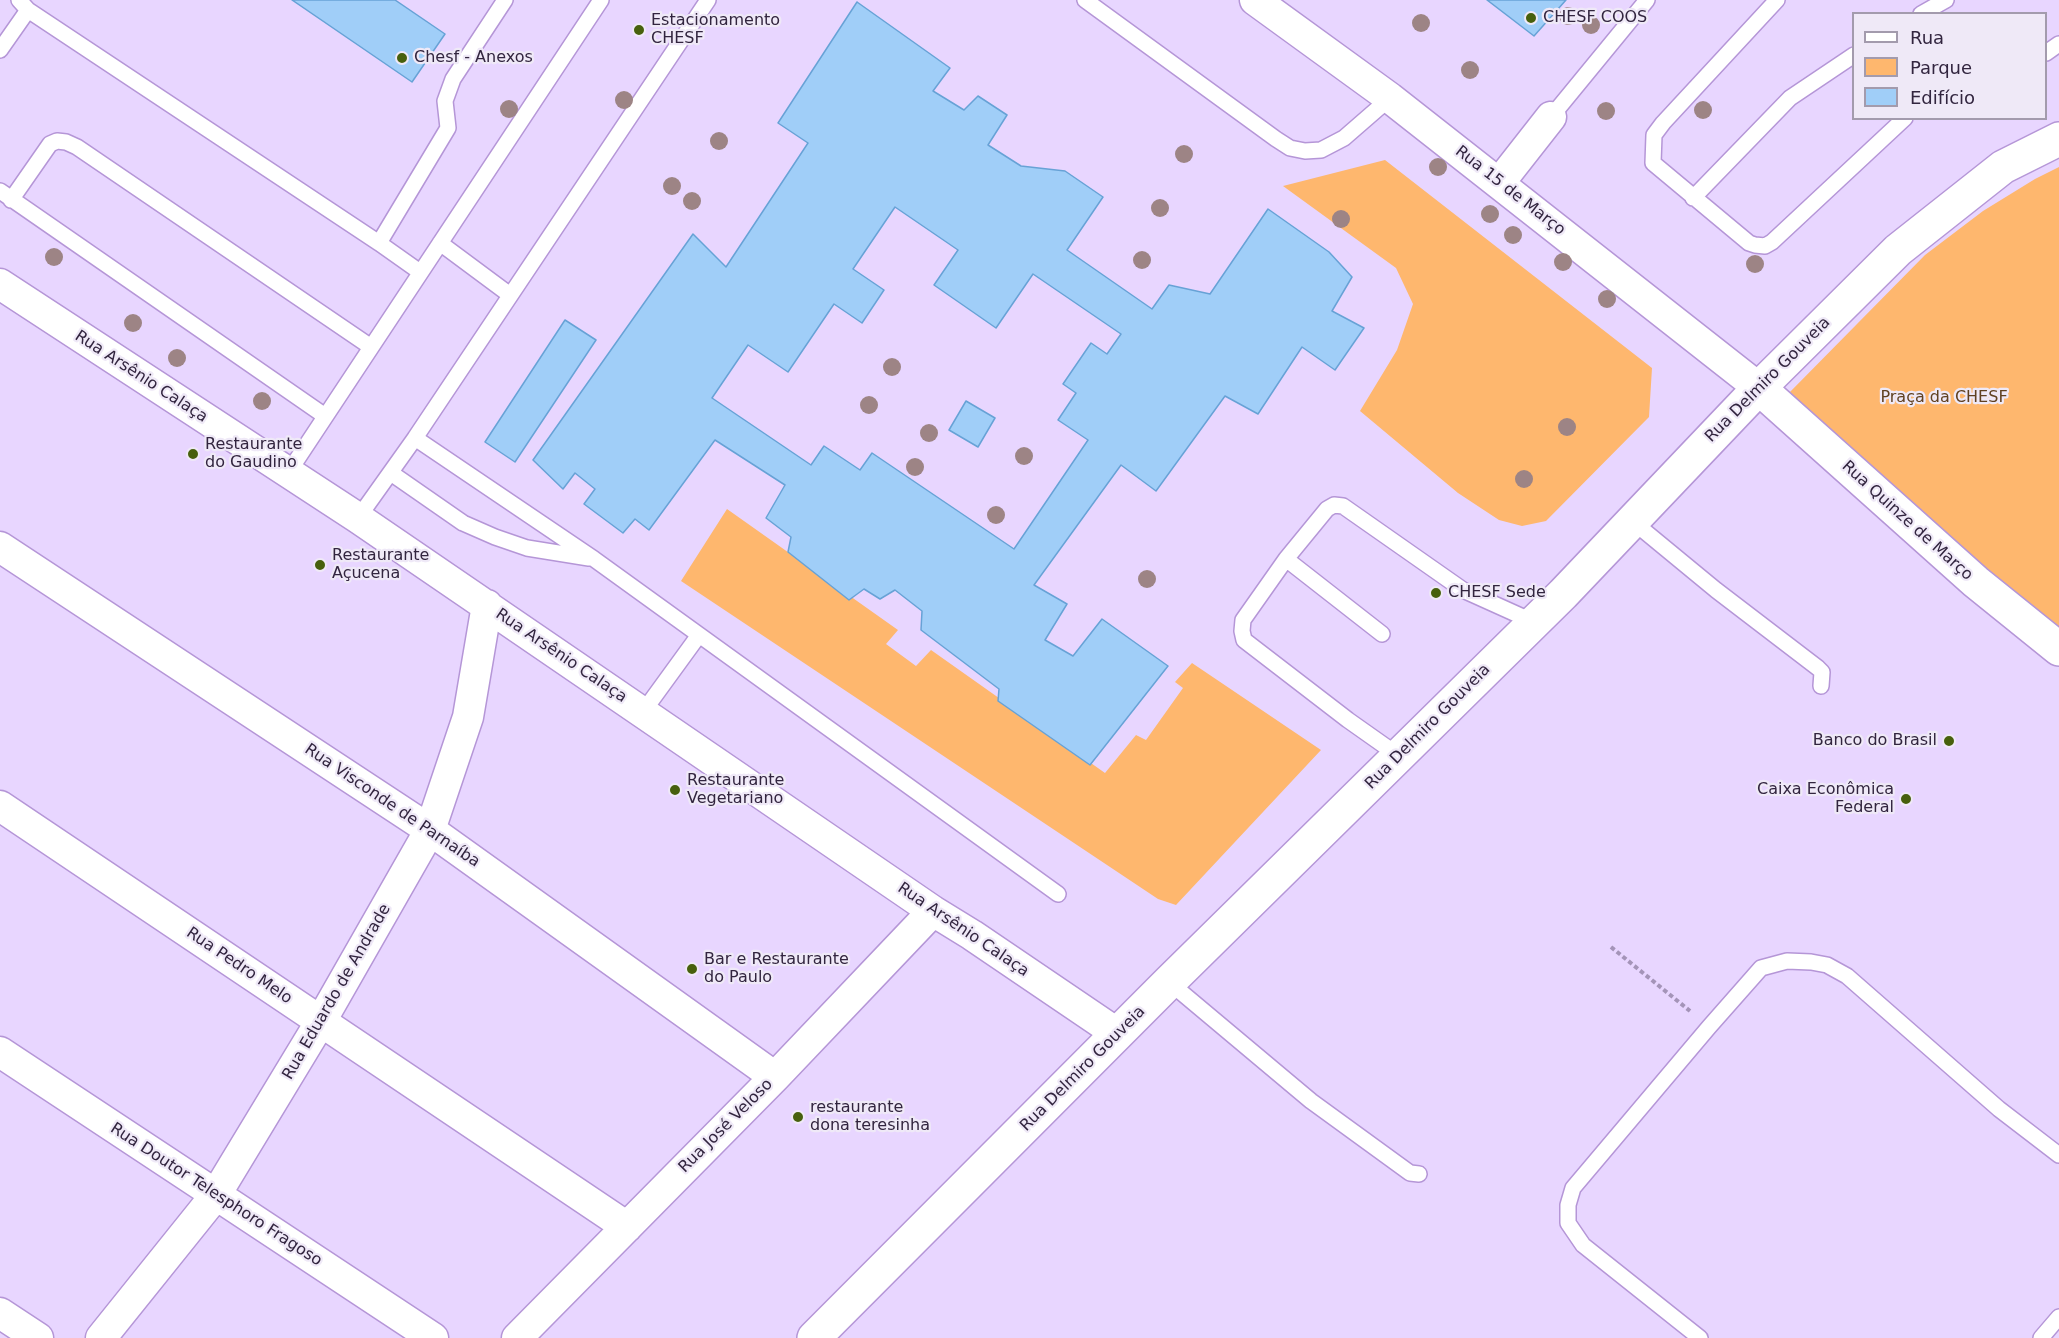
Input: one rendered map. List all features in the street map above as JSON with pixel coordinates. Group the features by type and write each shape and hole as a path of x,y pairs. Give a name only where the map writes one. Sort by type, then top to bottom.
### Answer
{"street":[{"name":"Rua 15 de Março","path":"1255,0 1390,98 1500,182 1759,388"},
{"path":"1500,182 1551,117"},
{"name":"Rua Delmiro Gouveia","path":"814,1338 1169,982 1534,622 1759,388 1898,250 2003,167 2059,140"},
{"name":"Rua Arsênio Calaça","path":"0,284 358,518 1118,1034"},
{"name":"Rua Quinze de Março","path":"1759,388 1976,582 2059,649"},
{"name":"Rua Visconde de Parnaíba","path":"0,547 430,830 775,1077"},
{"name":"Rua Eduardo de Andrade","path":"101,1338 215,1196 321,1021 430,830 468,717 487,605"},
{"name":"Rua Pedro Melo","path":"0,806 627,1227"},
{"name":"Rua José Veloso","path":"516,1338 775,1077 933,910"},
{"name":"Rua Doutor Telesphoro Fragoso","path":"0,1052 433,1338"},
{"path":"0,1313 38,1338"}],"lane":[{"path":"380,243 448,128 446,101 453,79 505,0"},
{"path":"288,474 601,0"},
{"path":"358,518 415,438 708,0"},
{"path":"1085,0 1290,148 1305,151 1320,150 1344,138 1390,98"},
{"path":"1551,117 1647,0"},
{"path":"1777,0 1663,123 1654,135 1653,163 1749,243 1765,246 1903,120"},
{"path":"1925,12 1946,0"},
{"path":"0,50 24,5 420,272"},
{"path":"1693,198 1790,98 1852,56"},
{"path":"325,416 6,195 50,144 57,141 66,142 87,153 371,347"},
{"path":"440,243 510,295"},
{"path":"415,438 594,559 1058,894"},
{"path":"391,473 463,523 495,537 527,548 594,559"},
{"path":"1399,756 1244,640 1243,620 1286,559 1327,509 1334,505 1343,506 1463,590 1534,622"},
{"path":"1631,520 1716,590 1818,668 1822,672 1821,686"},
{"path":"1286,559 1382,634"},
{"path":"643,712 699,635"},
{"path":"1700,1338 1583,1245 1568,1223 1568,1205 1574,1188 1709,1026 1761,968 1787,961 1811,962 1827,965 1847,976 2000,1109 2059,1155"},
{"path":"1169,982 1311,1101 1410,1173 1419,1174"},
{"path":"2041,1338 2059,1317"}],"path":[{"path":"1611,947 1709,1026"}],"green space":[{"path":"1385,160 1652,368 1649,417 1546,521 1522,526 1499,520 1458,493 1360,411 1397,350 1413,304 1396,268 1283,186"},
{"name":"Praça da CHESF","path":"2059,167 2059,634 1788,394 1925,255 1983,211"},
{"path":"727,509 898,630 886,644 916,666 931,650 1105,773 1136,735 1146,740 1183,688 1175,682 1192,663 1321,750 1176,905 1158,899 681,581"}],"building":[{"name":"Chesf - Anexos","path":"292,0 395,0 445,34 412,82"},
{"name":"CHESF COOS","path":"1487,0 1566,0 1534,36"},
{"path":"857,2 950,68 933,91 964,110 978,96 1007,115 988,145 1021,166 1065,171 1103,197 1067,250 1152,309 1169,285 1210,294 1268,209 1329,252 1352,277 1332,311 1364,328 1335,370 1302,347 1258,414 1225,396 1156,491 1121,465 1034,585 1067,604 1045,640 1073,656 1102,619 1168,666 1090,765 998,701 999,689 921,630 922,611 895,590 880,599 864,589 849,600 788,552 791,537 766,518 785,485 715,440 649,530 635,519 623,533 584,504 595,489 575,473 563,489 533,460 693,234 726,267 808,143 778,123","holes":["895,207 958,250 934,285 996,328 1033,274 1121,334 1107,354 1091,343 1063,384 1076,393 1058,420 1088,440 1014,549 872,453 860,470 824,446 811,465 712,398 748,345 788,372 834,304 862,323 884,290 853,269"]},
{"path":"565,320 596,340 515,462 485,442"},
{"path":"966,401 995,418 978,447 949,430"}],"place":[{"name":"CHESF COOS","path":"1531,18"},
{"name":"Estacionamento CHESF","path":"639,30"},
{"name":"Chesf - Anexos","path":"402,58"},
{"name":"Restaurante do Gaudino","path":"193,454"},
{"name":"Restaurante Açucena","path":"320,565"},
{"name":"CHESF Sede","path":"1436,593"},
{"name":"Banco do Brasil","path":"1949,741"},
{"name":"Restaurante Vegetariano","path":"675,790"},
{"name":"Caixa Econômica Federal","path":"1906,799"},
{"name":"Bar e Restaurante do Paulo","path":"692,969"},
{"name":"restaurante dona teresinha","path":"798,1117"}]}
